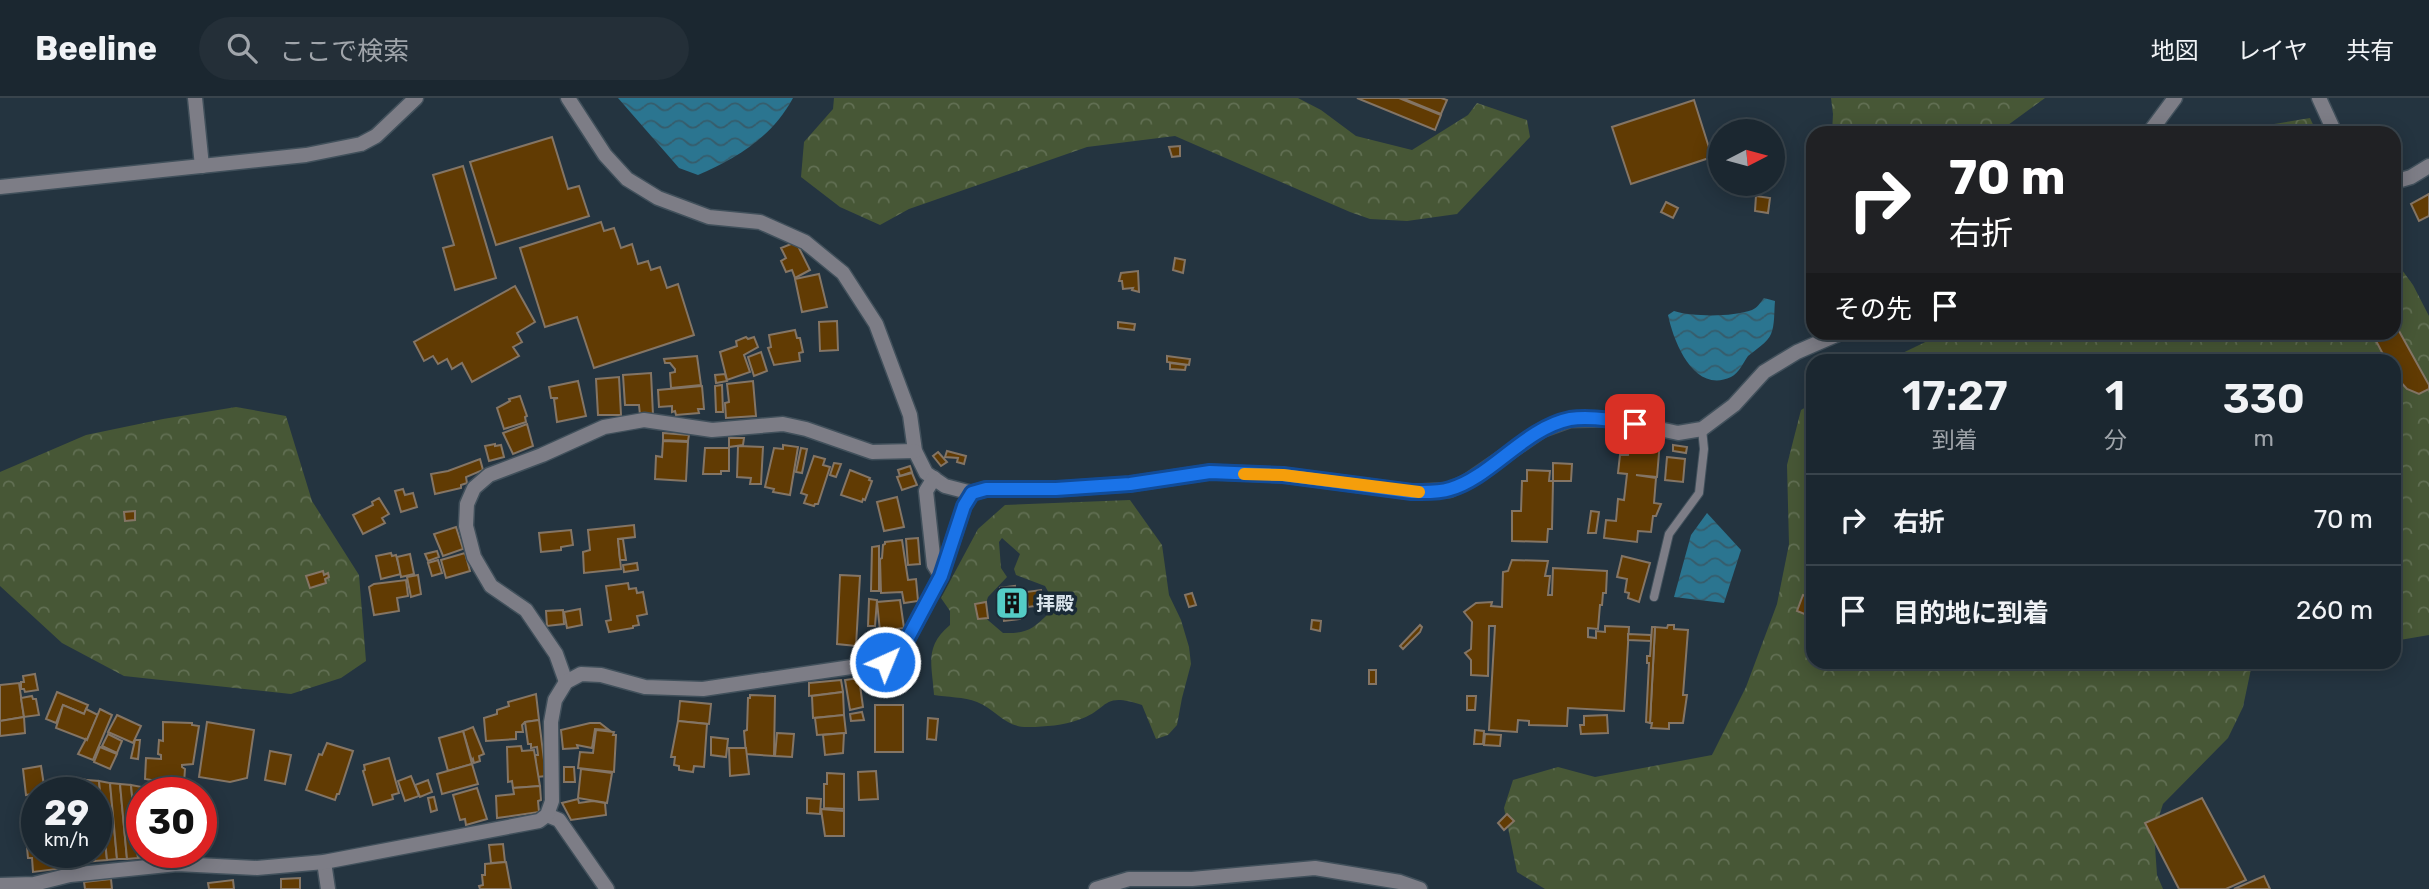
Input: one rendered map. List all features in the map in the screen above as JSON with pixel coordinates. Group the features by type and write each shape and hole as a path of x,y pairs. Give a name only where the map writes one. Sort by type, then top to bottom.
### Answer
{"street":[{"path":"195,98 202,166"},
{"path":"0,187 306,155 361,144 376,136 416,98"},
{"path":"568,98 605,155 627,179 658,198 709,217 760,222 805,242 843,272 876,324 910,415 915,451 926,473 945,486 972,493 986,489 1056,489 1130,484 1210,472 1283,475 1412,492 1450,489 1468,481 1542,430 1570,419 1613,419 1678,433 1702,429 1734,405 1764,372 1797,352 1825,340"},
{"path":"2154,126 2175,98"},
{"path":"2319,98 2332,126"},
{"path":"2401,179 2411,177 2429,166"},
{"path":"566,682 556,654 526,610 491,586 474,557 466,526 467,504 474,488 489,475 604,427 644,420 712,430 783,424 806,429 872,452 915,451"},
{"path":"933,478 926,491 934,565 941,576"},
{"path":"0,885 35,886 70,875 177,864 257,868 324,862 539,821 547,815 552,802 551,722 555,700 566,682 581,674 601,674 646,687 703,689 885,662 901,651 941,576 964,506 972,493"},
{"path":"547,815 559,820 607,889"},
{"path":"324,862 328,889"},
{"path":"1096,889 1129,879 1192,879 1315,868 1399,882 1420,889"}],"lane":[{"path":"1654,597 1669,534 1699,494 1704,449 1702,429"}],"green space":[{"path":"834,98 1298,98 1321,110 1356,136 1412,150 1468,115 1477,103 1527,120 1530,137 1457,214 1407,221 1370,219 1350,212 1175,136 1087,147 909,209 880,225 840,207 801,177 804,142 833,109"},
{"path":"1831,98 2045,98 2007,126 1832,126"},
{"path":"2310,118 2314,126 2261,126"},
{"path":"2401,269 2429,316 2429,635 2401,640 2401,354 1900,354 1929,340 2401,340"},
{"path":"236,407 286,416 312,501 359,575 366,661 341,678 291,694 124,676 62,643 0,586 0,472 86,435"},
{"path":"1806,407 1806,669 2251,669 2243,707 2228,738 2163,804 2154,832 2157,875 2163,889 1545,889 1517,872 1504,808 1513,780 1558,767 1595,777 1712,755 1746,687 1777,604 1789,544 1787,465 1801,410"},
{"path":"1130,500 1162,545 1169,595 1181,620 1191,664 1177,725 1168,735 1156,739 1142,705 1129,701 1112,701 1073,722 1021,727 1007,722 977,702 934,695 931,665 933,649 936,641 950,625 950,611 941,598 978,529 1005,505","holes":["1002,538 1020,554 1014,569 1016,575 1045,586 1050,595 1050,612 1029,629 1018,633 1003,633 982,615 988,597 1007,577 1001,568 999,542"]}],"water":[{"path":"618,98 793,98 775,124 752,145 698,175 679,168"},
{"path":"1764,298 1775,301 1773,326 1767,340 1748,356 1731,377 1718,380 1706,378 1696,372 1675,339 1668,315 1674,311 1734,314 1752,310"},
{"path":"1707,513 1741,550 1724,603 1674,597 1691,535"}],"building":[{"path":"1357,98 1399,98 1441,115 1435,130"},
{"path":"1402,98 1441,98 1447,100 1441,114"},
{"path":"1694,100 1708,144 1708,158 1631,184 1612,127"},
{"path":"552,137 568,189 579,186 589,216 496,245 470,162"},
{"path":"1180,146 1180,156 1172,157 1169,147"},
{"path":"463,166 496,278 455,290 443,248 454,245 433,175"},
{"path":"2429,194 2429,216 2419,221 2411,204"},
{"path":"1756,196 1770,198 1768,213 1755,211"},
{"path":"1666,202 1678,208 1673,218 1661,212"},
{"path":"601,222 604,231 614,228 621,248 632,244 638,264 648,261 651,270 660,267 667,288 678,284 694,335 594,368 577,317 545,327 520,248"},
{"path":"796,242 810,270 795,278 792,270 786,272 781,261 786,258 781,248"},
{"path":"1175,258 1185,260 1183,273 1173,270"},
{"path":"1138,271 1139,292 1132,290 1133,288 1123,289 1122,281 1119,281 1121,273"},
{"path":"819,274 827,307 802,312 795,279"},
{"path":"515,286 535,322 517,333 522,342 513,347 519,356 472,382 462,363 452,369 447,359 438,364 433,356 424,361 414,342"},
{"path":"837,321 838,350 820,351 819,322"},
{"path":"1118,322 1135,324 1134,330 1118,328"},
{"path":"795,330 803,352 799,353 800,361 774,365 768,348 771,347 769,335"},
{"path":"2401,335 2429,389 2419,394 2407,389 2401,382 2401,354 2383,354 2376,340 2401,340"},
{"path":"754,337 758,347 744,355 750,372 727,380 720,352 737,346 736,341"},
{"path":"761,352 767,371 754,376 748,357"},
{"path":"697,356 701,385 671,388 670,373 675,372 675,369 670,363 665,363 664,359"},
{"path":"1167,356 1190,359 1189,365 1167,362"},
{"path":"1170,363 1186,365 1185,370 1170,369"},
{"path":"651,373 653,415 640,415 639,405 625,405 623,375"},
{"path":"725,374 727,381 716,383 715,375"},
{"path":"619,377 621,415 598,415 596,379"},
{"path":"578,381 586,416 557,422 554,399 558,398 551,398 549,387"},
{"path":"753,381 756,416 726,418 725,403 729,402 727,384"},
{"path":"722,385 723,412 716,412 715,386"},
{"path":"702,386 704,409 698,409 699,413 676,415 675,411 672,412 672,406 659,407 658,390"},
{"path":"520,396 527,416 526,422 504,429 497,408 510,401 509,399"},
{"path":"527,424 533,446 513,454 503,433"},
{"path":"663,433 689,435 688,441 663,440"},
{"path":"729,438 744,438 743,445 729,447"},
{"path":"1630,438 1660,441 1657,477 1636,475 1656,478 1654,503 1661,504 1656,516 1653,516 1651,532 1638,531 1637,542 1604,538 1606,520 1616,521 1618,499 1624,500 1627,474 1618,473 1620,455 1628,455"},
{"path":"663,441 688,442 686,481 655,479 656,456 662,457"},
{"path":"501,445 504,457 489,461 485,446"},
{"path":"783,445 798,447 790,495 773,492 774,489 765,487 774,448 783,449"},
{"path":"1673,445 1687,447 1686,453 1673,451"},
{"path":"738,446 763,447 761,484 750,484 751,478 737,477"},
{"path":"705,448 729,448 729,471 703,474"},
{"path":"801,448 807,449 802,473 796,472"},
{"path":"947,451 966,456 964,464 957,462 958,458 945,457"},
{"path":"938,452 947,462 941,466 933,456"},
{"path":"814,456 825,459 823,465 830,467 818,504 814,506 804,503 807,495 801,493"},
{"path":"1667,457 1685,459 1683,482 1665,480"},
{"path":"480,459 483,470 466,477 467,483 461,485 461,488 435,494 431,474 448,471"},
{"path":"834,463 841,464 836,477 830,475"},
{"path":"1553,463 1572,464 1571,481 1553,481"},
{"path":"910,466 912,472 900,476 898,470"},
{"path":"850,470 872,481 862,502 841,495"},
{"path":"1527,470 1550,471 1549,481 1553,481 1552,529 1548,529 1547,542 1512,541 1512,511 1521,511 1522,481 1527,481"},
{"path":"912,473 917,485 902,490 897,477"},
{"path":"403,489 405,495 413,493 417,507 401,512 395,491"},
{"path":"897,497 904,527 884,531 877,502"},
{"path":"379,498 389,514 382,518 385,523 363,534 353,515 373,505 372,502"},
{"path":"135,511 135,520 125,521 124,512"},
{"path":"1591,511 1599,512 1596,533 1588,533"},
{"path":"634,525 635,537 618,539 621,569 584,573 583,552 590,550 588,530"},
{"path":"456,527 463,549 443,556 434,534"},
{"path":"571,530 573,545 561,547 561,550 541,552 539,533"},
{"path":"918,538 920,564 908,565 906,539"},
{"path":"618,539 623,539 626,560 620,560"},
{"path":"902,540 908,580 916,579 918,601 904,603 902,592 881,593 880,559 883,545 885,542"},
{"path":"879,546 879,591 871,591 872,547"},
{"path":"437,551 439,557 428,561 425,554"},
{"path":"391,553 392,556 396,555 401,574 381,579 376,556"},
{"path":"465,553 470,571 446,578 441,560"},
{"path":"410,554 414,574 401,577 397,557"},
{"path":"1622,556 1650,563 1639,602 1628,598 1629,593 1625,592 1627,579 1617,577"},
{"path":"438,560 442,573 432,576 428,563"},
{"path":"1512,560 1548,561 1545,576 1550,576 1548,595 1552,595 1553,568 1607,571 1606,593 1603,593 1600,605 1598,629 1588,628 1588,637 1596,638 1596,631 1605,632 1605,626 1629,627 1624,711 1568,708 1567,726 1529,725 1529,721 1518,720 1517,732 1489,730 1495,626 1489,626 1488,676 1471,675 1471,660 1465,653 1471,649 1472,622 1464,612 1476,603 1492,602 1491,606 1502,607 1503,572 1508,571"},
{"path":"637,563 638,570 624,572 623,565"},
{"path":"323,571 324,575 328,573 329,577 325,579 326,583 310,588 306,576"},
{"path":"418,575 421,594 411,597 407,577"},
{"path":"840,575 860,576 856,646 837,644"},
{"path":"406,580 408,596 397,598 399,611 374,615 369,587"},
{"path":"628,583 629,589 636,588 637,593 643,592 647,614 637,616 639,625 633,628 609,632 606,621 611,620 606,586"},
{"name":"拝殿","path":"1015,586 1016,595 1024,594 1026,608 1018,609 1020,619 1004,621 1003,611 1000,611 1000,588"},
{"path":"1041,590 1043,605 1028,607 1026,592"},
{"path":"1192,593 1196,605 1189,607 1185,595"},
{"path":"1803,595 1806,596 1806,615 1797,611"},
{"path":"869,599 877,600 875,626 868,626"},
{"path":"900,600 904,628 880,631 877,602"},
{"path":"986,602 988,618 978,619 975,604"},
{"path":"580,609 582,625 567,628 564,612"},
{"path":"563,610 564,624 547,626 546,611"},
{"path":"1312,620 1321,621 1320,631 1311,629"},
{"path":"1420,625 1420,632 1403,649 1400,646"},
{"path":"1668,625 1674,625 1674,629 1688,630 1683,695 1687,695 1683,723 1669,723 1669,729 1651,728 1655,627 1667,628"},
{"path":"1652,627 1655,627 1650,723 1646,722 1649,663 1647,656 1650,656"},
{"path":"869,632 878,632 876,647 868,647"},
{"path":"1628,634 1651,635 1651,641 1628,640"},
{"path":"1369,670 1376,670 1376,684 1369,684"},
{"path":"35,674 38,690 25,692 21,689 23,676"},
{"path":"859,678 863,707 850,710 845,680"},
{"path":"841,680 843,692 809,696 809,683"},
{"path":"19,683 24,717 0,721 0,685"},
{"path":"57,692 88,705 84,714 63,705 56,723 46,719"},
{"path":"843,692 844,715 813,718 812,696"},
{"path":"536,694 539,720 525,722 522,725 523,732 516,732 516,739 486,741 484,718 509,706 508,702"},
{"path":"750,695 775,696 774,756 746,754 744,731 747,730"},
{"path":"32,696 36,699 39,715 24,717 21,698"},
{"path":"1467,696 1476,696 1475,710 1467,710"},
{"path":"680,701 711,704 709,724 678,721"},
{"path":"63,705 84,714 86,709 98,715 87,740 56,728"},
{"path":"875,705 903,705 903,752 875,752"},
{"path":"100,709 112,715 93,760 78,754"},
{"path":"862,712 864,720 851,721 850,714"},
{"path":"117,715 141,726 133,743 108,732"},
{"path":"844,715 846,733 817,735 815,718"},
{"path":"1607,715 1608,733 1581,734 1580,725 1584,725 1584,716"},
{"path":"24,717 25,733 0,736 0,721"},
{"path":"928,718 938,719 936,740 927,739"},
{"path":"539,720 546,776 537,777 537,747 531,748 531,744 528,744 525,722"},
{"path":"678,721 707,724 704,767 694,766 693,772 679,770 679,766 674,765 675,757 671,757"},
{"path":"163,722 192,723 199,726 193,764 182,765 185,769 184,777 145,777 146,758 161,759 158,754 159,740 163,741"},
{"path":"207,722 254,730 247,778 230,782 217,780 217,777 199,777"},
{"path":"600,723 609,730 595,729 592,748 577,745 578,748 563,749 561,730"},
{"path":"473,727 484,754 479,756 480,761 474,763 463,731"},
{"path":"596,730 614,732 613,735 616,735 614,772 578,768 580,752 593,753"},
{"path":"1475,730 1484,731 1483,744 1474,744"},
{"path":"463,731 472,764 448,771 439,738"},
{"path":"777,733 794,734 792,757 775,756"},
{"path":"844,733 843,753 825,755 823,735"},
{"path":"108,734 122,741 117,753 102,746"},
{"path":"1485,734 1501,735 1500,746 1484,745"},
{"path":"711,737 728,739 726,757 711,755"},
{"path":"135,740 140,740 138,759 131,758"},
{"path":"327,743 353,751 335,800 306,790 319,754 322,755"},
{"path":"521,746 522,751 534,750 540,786 513,788 512,781 508,782 507,747"},
{"path":"100,747 117,754 110,769 94,762"},
{"path":"729,748 746,748 749,774 730,776"},
{"path":"270,751 291,755 285,784 265,780"},
{"path":"389,758 399,793 392,795 393,799 373,805 363,771 364,765"},
{"path":"472,764 478,784 442,794 437,774"},
{"path":"41,766 43,777 24,777 23,769"},
{"path":"564,767 574,767 575,782 564,782"},
{"path":"581,769 612,773 607,803 578,798"},
{"path":"876,771 878,799 859,800 858,772"},
{"path":"827,773 844,774 844,809 824,808"},
{"path":"411,776 419,796 405,801 398,781"},
{"path":"428,780 432,792 420,797 415,785"},
{"path":"112,783 120,784 126,848 126,859 117,859"},
{"path":"120,784 126,785 126,848"},
{"path":"540,786 539,812 497,818 496,796 514,794 513,788"},
{"path":"477,788 487,819 466,825 465,819 460,820 453,795"},
{"path":"434,797 437,810 431,812 428,798"},
{"path":"807,798 821,799 820,814 807,813"},
{"path":"2202,798 2246,880 2226,889 2179,889 2145,823"},
{"path":"578,799 579,803 605,803 606,815 571,820 562,803"},
{"path":"112,805 117,859 112,860"},
{"path":"821,809 844,811 844,836 825,836"},
{"path":"1507,814 1514,821 1504,830 1498,823"},
{"path":"503,844 505,862 491,863 489,845"},
{"path":"506,862 511,889 480,889 479,886 483,885 482,875 485,875 485,864"},
{"path":"33,868 57,868 57,869 33,872"},
{"path":"2264,876 2270,889 2234,889"},
{"path":"300,878 300,889 281,889 281,879"},
{"path":"111,879 112,889 85,889 84,882"},
{"path":"233,880 234,889 209,889 208,883"}],"slow traffic":[{"path":"1244,474 1283,475 1419,492"}],"place":[{"name":"拝殿","path":"1012,603"}],"route":[{"path":"885,662 901,651 941,576 964,506 972,493 986,489 1035,490 1130,484 1210,472 1283,475 1412,492 1431,492 1450,489 1468,481 1542,430 1570,419 1613,419 1635,424"}]}
